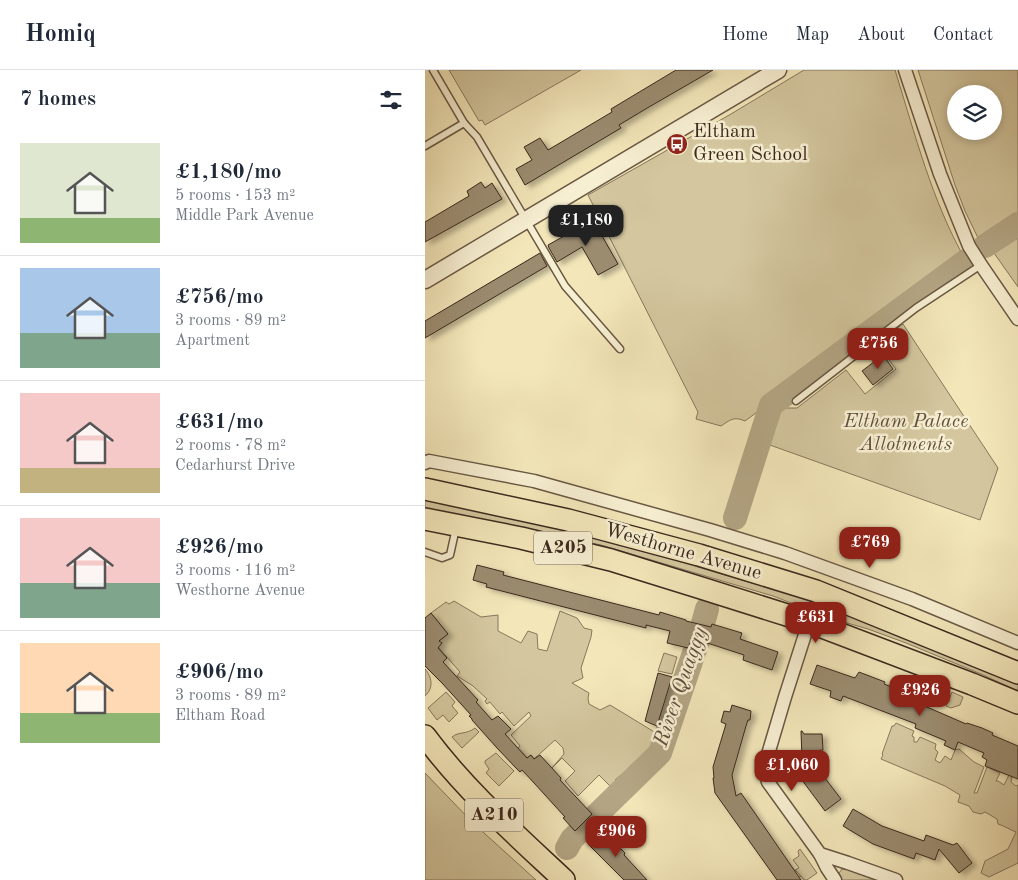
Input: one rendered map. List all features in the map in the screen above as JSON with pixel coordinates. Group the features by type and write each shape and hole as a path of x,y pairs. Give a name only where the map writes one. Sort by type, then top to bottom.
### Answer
{"highway":[{"name":"Westhorne Avenue","path":"425,489 569,520 699,555 816,591 1018,673"},
{"name":"Westhorne Avenue","path":"425,519 521,538 611,560 809,622 1018,703"},
{"name":"A210","path":"425,736 476,797 563,880"}],"street":[{"path":"425,280 778,70"},
{"path":"905,70 940,174 969,246 1018,319"},
{"name":"Westhorne Avenue","path":"425,463 429,461 534,481 710,530 803,559 1018,643"},
{"path":"809,622 785,697 765,767 765,775 768,782 820,854 835,880"},
{"path":"820,854 896,880"}],"lane":[{"path":"433,70 464,123 477,136 565,286 620,349"},
{"path":"425,146 464,123"},
{"path":"796,401 916,308 981,266"},
{"path":"888,330 899,344"},
{"path":"425,552 442,558 450,555 456,525"}],"green space":[{"path":"449,70 581,70 485,125 482,120 479,121"},
{"path":"804,70 895,70 934,191 953,237 965,259 745,421 730,420 721,426 696,419 698,412 588,195 731,114"},
{"path":"918,70 1018,70 1018,214 980,242 965,211"},
{"path":"1018,238 1018,287 994,253"},
{"name":"Eltham Palace Allotments","path":"903,324 998,468 980,520 767,444 775,408 797,408 846,370 865,394 896,369 877,345 887,338 893,347 904,341 896,329"},
{"path":"425,497 495,511 647,552 796,596 947,650 1018,682 1018,691 906,643 830,618 773,596 601,545 425,508"},
{"path":"454,601 481,617 498,615 498,631 521,643 528,631 537,634 538,649 547,651 560,611 577,618 584,628 592,630 581,668 583,678 572,683 589,693 589,704 600,710 610,705 661,736 656,751 599,808 598,806 625,779 621,775 611,787 599,775 578,796 565,781 575,771 562,758 551,769 564,754 563,748 555,740 534,759 531,755 527,758 518,748 520,746 511,735 531,716 529,712 514,726 490,702 487,704 485,701 487,699 473,686 457,676 460,672 438,647 441,644 439,641 447,634 431,613 446,602 449,604"},
{"path":"664,653 677,657 672,674 658,671"},
{"path":"425,669 429,675 431,686 425,696"},
{"path":"446,692 455,702 452,706 458,713 449,722 443,715 437,720 428,708"},
{"path":"952,692 963,697 960,705 951,708 946,706"},
{"path":"896,723 914,731 912,736 914,737 914,742 917,742 920,737 936,744 935,749 938,752 935,760 940,763 945,756 951,760 955,750 959,749 974,762 984,767 974,793 977,793 987,767 1000,773 996,781 1004,785 1009,775 1012,776 1011,782 1016,786 1018,785 1018,863 989,877 981,873 985,861 1008,849 1016,832 998,824 997,819 985,812 981,814 973,812 969,806 958,802 960,795 945,786 881,759 892,726"},
{"path":"475,728 479,732 462,748 452,737 469,732"},
{"path":"496,753 514,771 499,786 486,773 489,769 485,763"},
{"path":"425,773 473,823 536,880 425,880"},
{"path":"800,849 817,873 807,880 800,877 795,870 799,868 793,860 799,856 798,851"},
{"path":"842,869 877,880 842,880 839,873"}],"building":[{"path":"676,70 713,70 619,125 621,128 525,185 516,169 532,160 524,147 540,138 548,150 612,112 611,109"},
{"path":"481,182 485,188 492,183 502,199 425,242 425,222 469,196 467,191"},
{"path":"593,220 618,264 598,275 582,247 557,262 548,245"},
{"path":"540,253 547,266 425,338 425,321"},
{"path":"883,355 893,369 873,385 862,371"},
{"path":"477,565 504,572 503,575 659,615 660,612 711,627 712,624 742,633 740,639 778,652 772,670 743,660 744,655 692,638 688,648 667,643 670,631 646,625 646,628 486,587 487,584 473,580"},
{"path":"431,613 448,634 439,641 442,643 438,648 447,658 443,662 478,700 476,702 492,720 498,716 511,729 505,734 527,758 531,755 534,759 540,755 561,778 560,780 592,814 575,831 535,784 522,770 520,772 497,748 472,720 469,716 471,715 425,666 425,618"},
{"path":"817,665 855,678 859,672 885,682 884,684 922,699 920,704 966,724 982,728 993,733 992,735 1018,746 1018,779 985,766 987,760 982,757 984,753 958,742 955,750 944,745 946,741 915,728 916,724 843,696 841,701 830,697 831,691 810,684"},
{"path":"658,673 672,677 657,726 645,721"},
{"path":"732,705 751,711 750,720 748,720 746,726 732,775 736,796 741,793 801,880 777,880 715,793 713,767 726,724 721,722 724,711 730,712"},
{"path":"801,731 804,734 822,734 823,750 811,751 818,769 841,799 825,811 799,776 794,762 802,759"},
{"path":"853,809 882,826 924,841 926,835 953,845 957,843 972,863 959,873 939,849 935,860 916,853 914,859 873,844 843,826"},
{"path":"603,831 625,853 624,855 647,880 624,880 589,845"}],"waterway":[{"name":"River Quaggy","path":"985,246 1018,224"},
{"name":"River Quaggy","path":"735,518 771,405 966,261"},
{"name":"River Quaggy","path":"567,848 572,839 660,753 707,609"}],"place":[{"name":"Eltham Green School","path":"677,144"}]}
